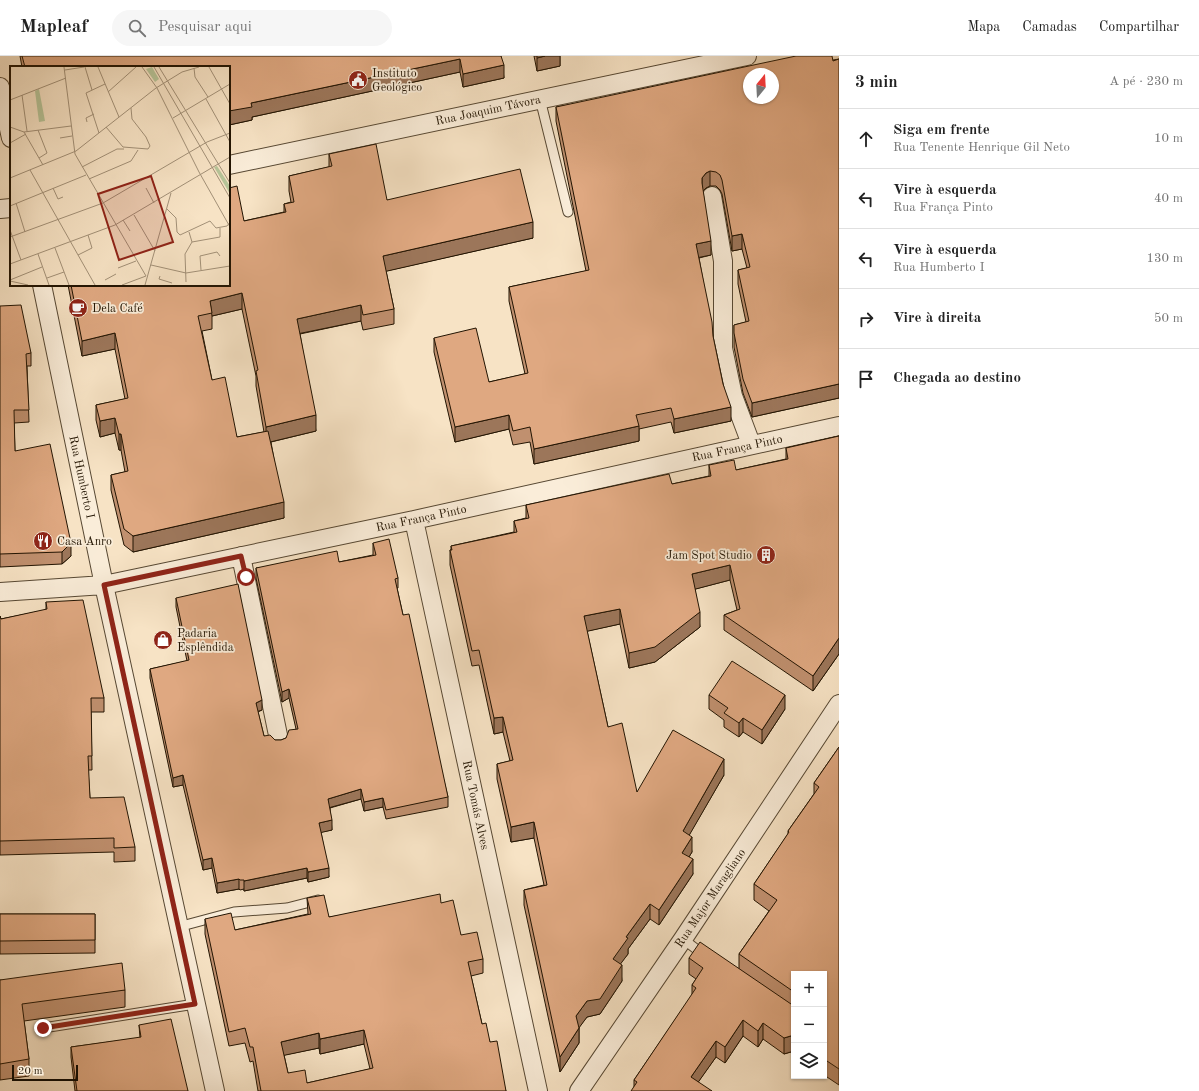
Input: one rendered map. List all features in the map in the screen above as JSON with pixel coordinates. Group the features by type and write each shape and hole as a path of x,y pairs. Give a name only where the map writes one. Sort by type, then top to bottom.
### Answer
{"street":[{"name":"Rua Joaquim Távora","path":"230,165 747,56"},
{"path":"0,87 10,133"},
{"path":"712,196 723,261 723,348 733,396 751,444"},
{"path":"0,209 10,208"},
{"name":"Rua Humberto I","path":"42,286 104,585 215,1091"},
{"name":"Rua França Pinto","path":"0,592 104,585 414,520 751,444 839,426"},
{"name":"Rua Tomás Alves","path":"414,520 538,1091"},
{"path":"241,556 279,740"},
{"name":"Rua Major Maragliano","path":"579,1091 683,939 839,704"}],"lane":[{"path":"540,99 568,212"},
{"path":"178,927 234,912 287,908 318,900"},
{"path":"683,939 711,960"},
{"path":"43,1028 195,1004"}],"building":[{"path":"22,56 501,56 504,65 463,74 460,59 251,103 252,107 230,111 230,66 25,66"},
{"path":"796,56 832,56 833,61 839,59 839,384 752,403 743,379 734,333 734,325 749,321 738,270 750,267 742,234 732,236 720,175 716,172 710,171 702,178 702,183 711,241 696,244 723,384 731,407 674,419 671,408 636,415 639,426 534,449 530,427 513,431 509,415 455,427 434,338 476,328 489,382 528,373 509,287 589,270 556,107"},
{"path":"376,144 387,200 520,169 533,222 383,256 394,309 363,315 361,305 297,319 316,415 266,427 256,371 258,370 242,293 210,301 212,313 198,316 212,380 225,377 237,437 268,431 284,502 133,536 124,529 111,475 128,471 121,434 119,434 115,418 100,421 96,405 128,398 115,333 82,341 71,286 230,286 230,188 237,186 244,221 286,212 284,204 294,202 289,176 332,166 329,154"},
{"path":"21,305 31,353 26,354 29,410 14,410 15,451 50,444 71,543 62,552 0,554 0,306"},
{"path":"839,436 839,638 813,676 724,615 740,609 730,565 692,574 700,612 655,647 629,653 620,609 584,616 608,727 622,723 637,792 673,730 724,759 683,831 692,837 682,853 693,859 659,910 650,904 626,937 628,938 613,959 622,965 600,999 587,1001 576,1016 579,1028 560,1057 524,890 547,885 534,822 511,827 497,764 513,760 503,717 494,718 479,650 472,651 450,550 452,550 451,546 517,532 514,521 529,518 526,505 669,474 672,484 711,476 709,465 734,460 736,470 788,459 786,448"},
{"path":"389,539 398,578 395,579 403,615 409,614 448,797 386,810 383,798 364,802 361,789 328,799 332,820 319,823 329,868 308,872 307,868 244,881 239,879 217,883 212,858 203,860 183,775 173,778 150,669 189,660 176,598 238,584 262,700 256,703 264,736 270,735 275,740 281,740 286,738 289,730 298,729 289,689 282,692 256,568 337,551 339,562 376,555 373,543"},
{"path":"83,600 104,698 91,698 92,756 88,756 90,798 124,797 135,847 114,848 114,838 0,841 0,616 1,619 47,609 46,602"},
{"path":"732,661 785,695 762,730 743,718 739,723 724,713 728,708 709,695"},
{"path":"839,747 839,1069 827,1061 827,971 791,971 791,990 739,954 777,900 754,884 789,832 788,831 819,787 814,783"},
{"path":"440,894 441,903 453,900 461,935 477,932 483,959 468,962 482,1024 486,1023 490,1042 497,1041 506,1091 261,1091 253,1047 250,1047 245,1028 229,1032 205,919 231,913 235,930 311,914 307,898 324,895 329,917","holes":["364,1030 373,1068 307,1083 305,1070 288,1073 281,1042 319,1033 320,1039"]},
{"path":"0,914 95,914 95,940 0,941"},
{"path":"700,942 791,1004 791,1036 784,1038 763,1023 758,1031 743,1020 725,1047 716,1041 691,1077 712,1091 631,1091 637,1082 634,1080 696,988 692,985 703,968 689,958"},
{"path":"122,963 125,990 22,1004 29,1059 0,1064 0,980"},
{"path":"171,1019 188,1091 77,1091 71,1047 141,1037 139,1025"}],"place":[{"name":"Instituto Geológico","path":"358,80"},
{"name":"Dela Café","path":"78,308"},
{"name":"Casa Anro","path":"43,541"},
{"name":"Jam Spot Studio","path":"766,555"},
{"name":"Padaria Esplêndida","path":"163,640"}],"route":[{"path":"43,1028 195,1004 104,585 241,556 246,577"}]}
